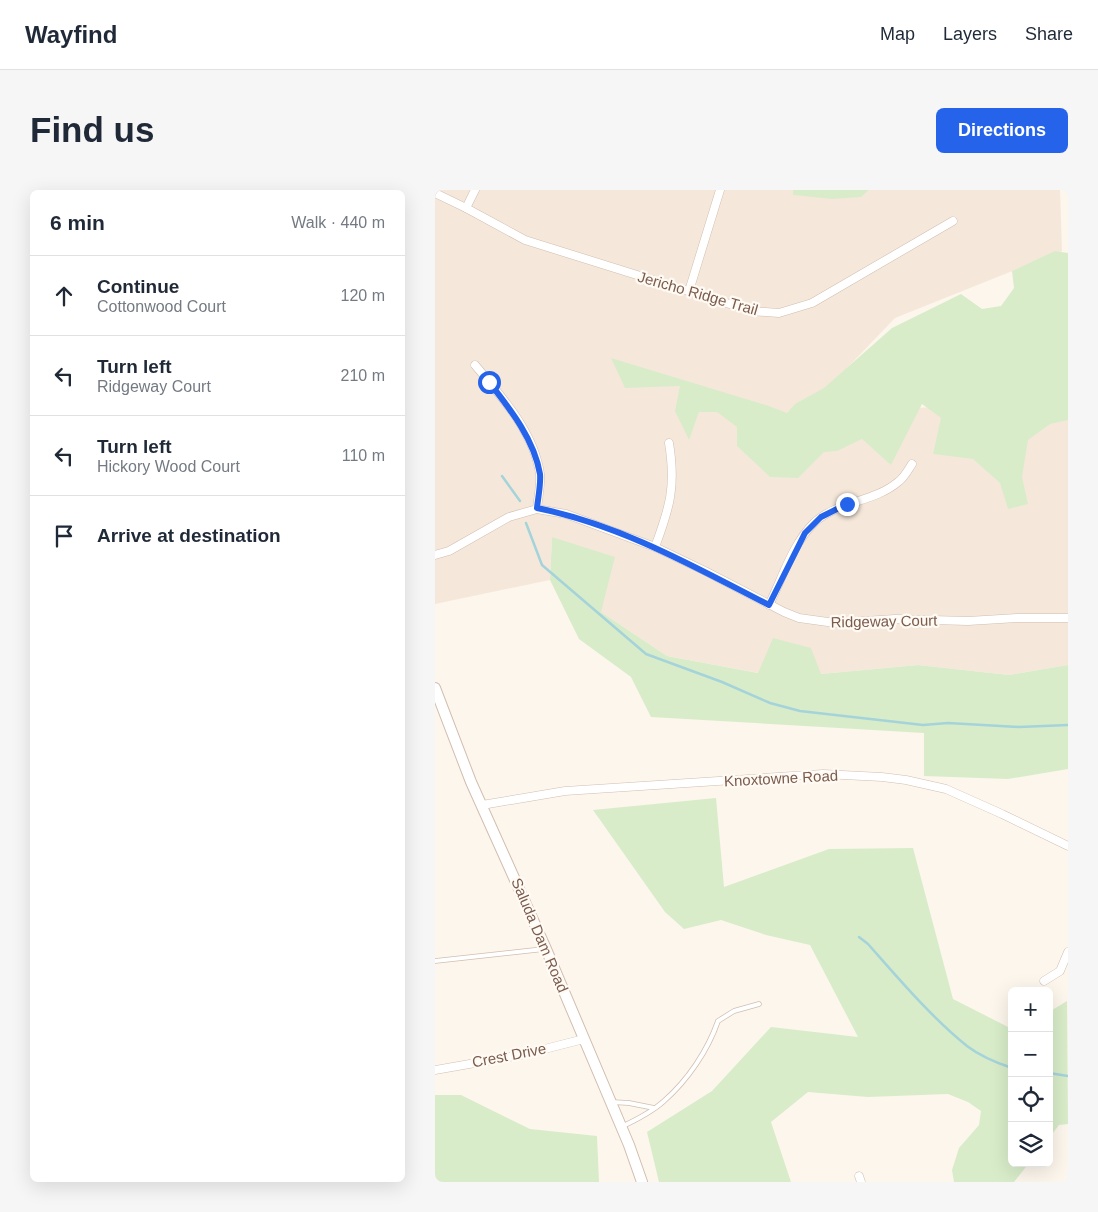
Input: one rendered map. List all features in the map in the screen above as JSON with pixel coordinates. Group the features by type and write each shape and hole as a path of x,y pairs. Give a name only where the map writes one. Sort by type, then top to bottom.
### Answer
{"street":[{"path":"466,208 475,190"},
{"path":"689,291 720,190"},
{"name":"Jericho Ridge Trail","path":"435,193 525,240 752,311 779,313 812,303 953,221"},
{"path":"475,365 509,409 534,452 540,475 537,508"},
{"path":"655,547 670,502 673,485 673,467 669,443"},
{"path":"769,605 798,545 813,524 833,511 886,490 899,482 912,464"},
{"name":"Ridgeway Court","path":"435,555 449,552 509,517 537,508 566,514 655,547 769,605 799,618 835,623 895,619 969,621 1017,618 1068,618"},
{"name":"Saluda Dam Road","path":"435,688 471,782 546,949 621,1127 642,1182"},
{"name":"Knoxtowne Road","path":"482,805 565,790 823,774 867,776 906,780 946,789 1068,846"},
{"path":"1045,981 1060,971 1068,952"},
{"name":"Crest Drive","path":"435,1070 521,1055 584,1039"}],"lane":[{"path":"435,961 546,949"},
{"path":"621,1127 664,1101 700,1058 712,1038 718,1021 734,1011 759,1004"},
{"path":"610,1102 629,1103 654,1108"}],"shaded area":[{"path":"435,190 793,190 793,195 860,197 869,190 1060,190 1062,251 895,318 804,413 1068,401 1068,665 1009,675 918,665 821,674 759,673 667,656 601,612 552,537 550,580 435,604"}],"green space":[{"path":"793,190 869,190 861,197 832,199 793,195"},
{"path":"1055,251 1068,253 1068,420 1050,424 1028,440 1022,477 1028,504 1008,509 1000,483 973,459 933,454 941,418 922,404 891,465 862,439 837,451 824,452 798,478 770,477 737,446 737,427 717,412 699,412 689,440 675,411 680,386 625,388 611,358 787,413 795,404 824,388 892,328 961,294 982,309 1001,306 1014,288 1012,271"},
{"path":"552,537 615,557 601,612 667,656 758,673 773,638 811,648 821,674 918,665 1009,675 1068,665 1068,769 1008,779 924,776 924,733 651,717 631,677 579,639 550,580"},
{"path":"716,798 724,887 829,849 913,848 953,999 1008,1027 1008,1167 1026,1167 1014,1182 954,1182 952,1170 959,1148 979,1125 981,1111 968,1102 948,1094 868,1097 808,1092 771,1122 791,1182 659,1182 647,1132 712,1091 771,1027 858,1037 810,945 766,935 721,920 684,929 665,912 593,810"},
{"path":"1067,1001 1068,1124 1059,1125 1053,1133 1053,1032 1053,1010"},
{"path":"435,1095 461,1095 530,1129 597,1136 599,1182 435,1182"}],"waterway":[{"path":"502,476 520,501"},
{"path":"526,523 542,565 646,654 722,682 770,703 800,711 923,725 948,723 1019,727 1068,725"},
{"path":"859,937 868,944 915,997 954,1035 977,1053 1008,1066"},
{"path":"1053,1074 1068,1076"}],"route":[{"path":"489,382 525,433 534,452 540,475 537,508 566,514 655,547 769,605 805,533 821,517 847,504"}]}
